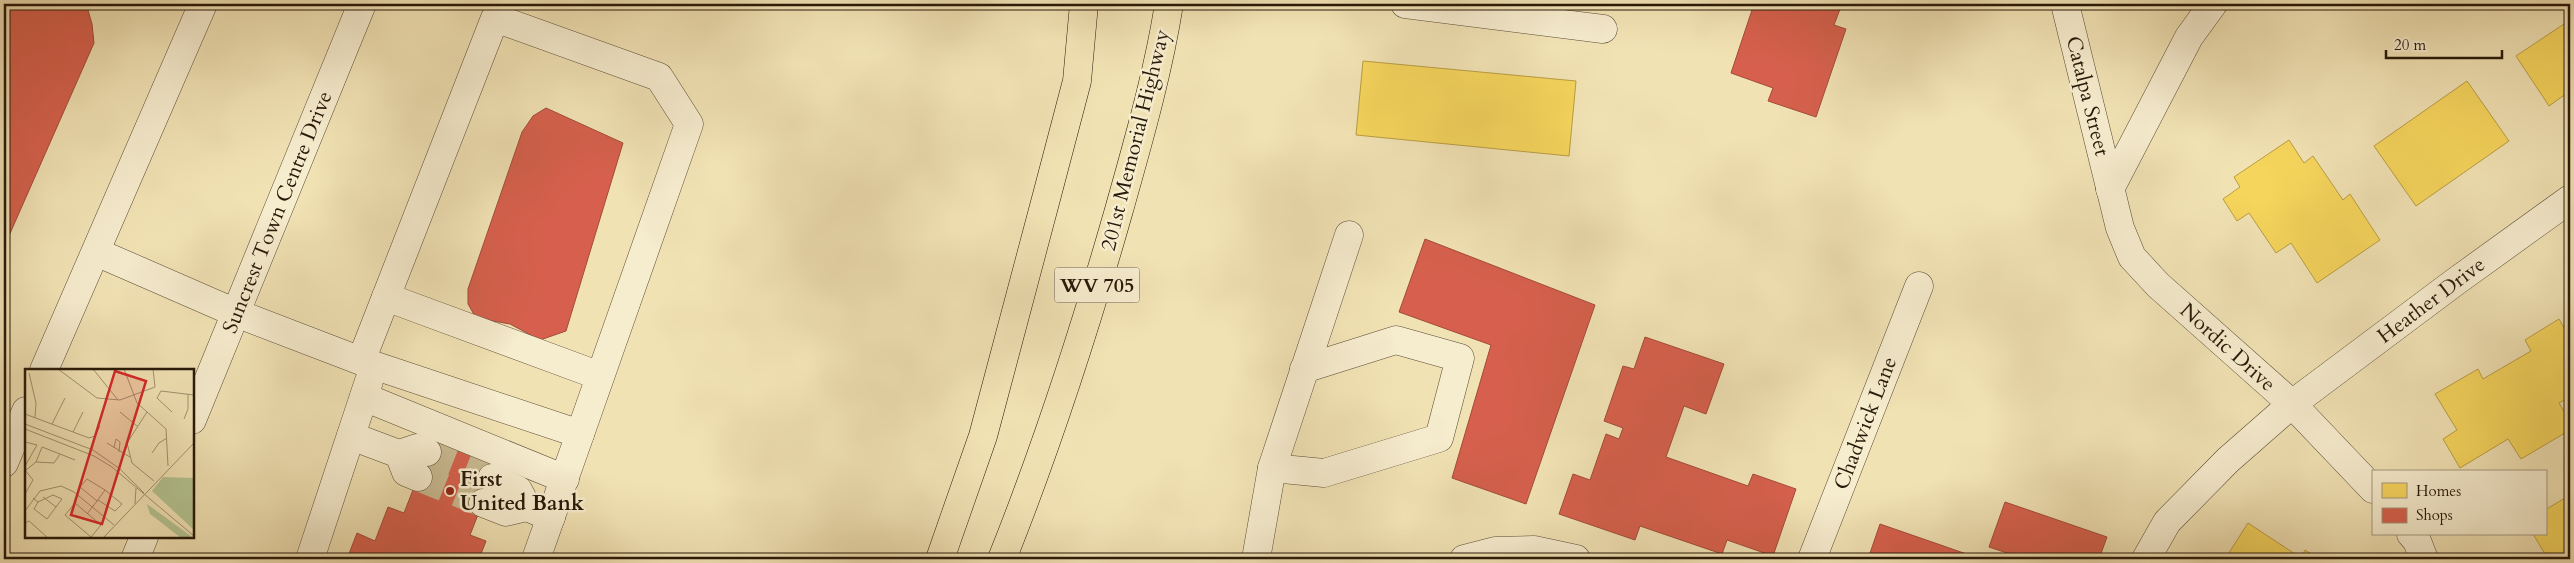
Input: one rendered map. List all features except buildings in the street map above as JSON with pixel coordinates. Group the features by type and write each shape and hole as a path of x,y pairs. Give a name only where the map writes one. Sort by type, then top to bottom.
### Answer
{"main road":[{"name":"WV 705","path":"940,559 983,436 1077,81 1084,4"},
{"name":"201st Memorial Highway","path":"1002,559 1042,458 1099,278 1145,115 1163,42 1169,4"}],"street":[{"path":"44,369 203,4"},
{"name":"Suncrest Town Centre Drive","path":"194,415 362,4"},
{"path":"1405,4 1603,29"},
{"name":"Catalpa Street","path":"2065,4 2110,189"},
{"path":"2110,189 2189,37 2213,4"},
{"path":"310,559 364,398 368,363 386,297 495,18 659,77 689,124 565,479 539,512 536,559"},
{"name":"Nordic Drive","path":"2110,189 2120,228 2132,257 2158,285 2292,404 2372,488"},
{"name":"Heather Drive","path":"2146,559 2167,522 2228,460 2292,404 2570,199"},
{"path":"1256,559 1272,468 1349,236"},
{"path":"96,252 236,313 368,363 580,434"},
{"name":"Chadwick Lane","path":"1812,559 1919,286"},
{"path":"386,297 600,376"},
{"path":"1272,468 1324,473 1439,438 1460,358 1396,340 1304,369"},
{"path":"364,398 565,479"},
{"path":"4,463 25,414"},
{"path":"351,436 399,454 417,448 428,452"},
{"path":"399,454 406,472 418,477"},
{"path":"487,491 518,490 539,512"},
{"path":"2413,536 2417,541 2424,559"},
{"path":"135,559 144,538"},
{"path":"1464,559 1495,551 1534,550 1576,559"}],"tunnel":[{"path":"427,452 492,478"},
{"path":"418,477 483,503"}],"place":[{"name":"First United Bank","path":"450,491"}]}
